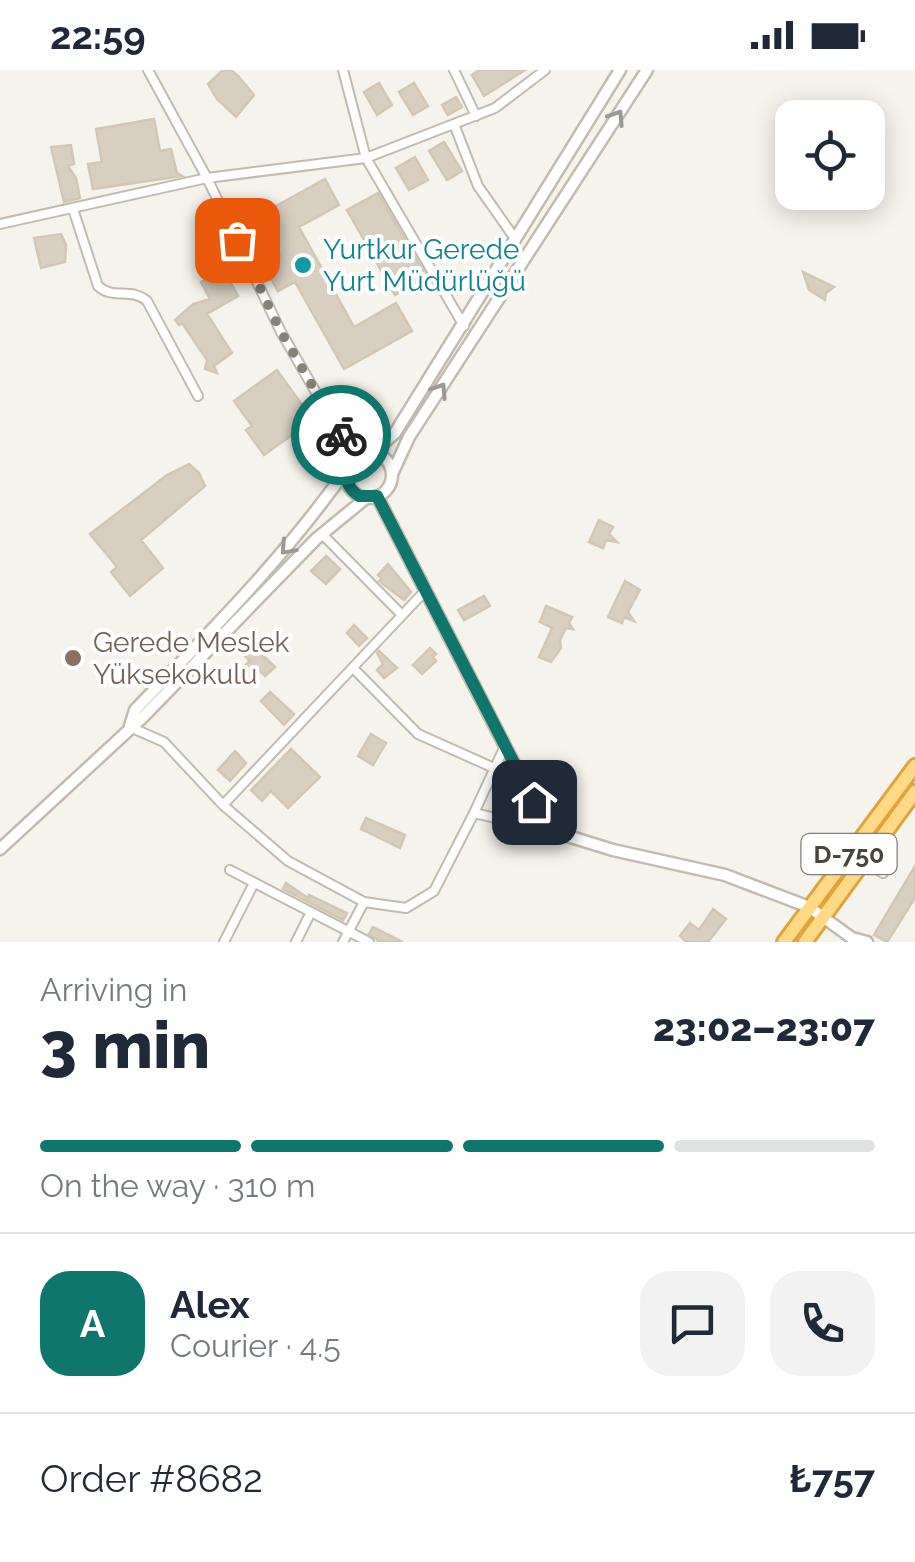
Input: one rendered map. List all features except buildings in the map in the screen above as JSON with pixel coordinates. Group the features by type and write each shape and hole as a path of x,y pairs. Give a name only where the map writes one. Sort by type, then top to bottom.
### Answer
{"highway":[{"name":"D-750","path":"784,942 915,766"},
{"path":"805,942 915,792"}],"street":[{"path":"148,70 207,178 281,332 354,458"},
{"path":"343,70 366,158 464,326"},
{"path":"454,70 476,116"},
{"path":"0,224 207,178 366,158 495,108 545,70"},
{"path":"130,727 134,710 306,528 354,458 373,452 395,433 620,70"},
{"path":"0,850 130,727 322,534 388,488 409,438 647,70"},
{"path":"454,124 478,186 516,240"},
{"path":"72,209 98,286 108,294 137,294 147,301 198,396"},
{"path":"373,452 386,460 392,474"},
{"path":"346,470 353,492 372,497 426,591 548,830"},
{"path":"322,534 402,616"},
{"path":"223,805 426,591"},
{"path":"353,668 418,734 494,768"},
{"path":"130,727 164,742 223,805 288,860 364,902 406,908 434,891 505,746"},
{"path":"474,812 613,850 725,874 809,907 852,938 867,942"},
{"path":"864,861 883,873"},
{"path":"230,870 369,942"},
{"path":"224,942 254,883"},
{"path":"344,942 364,902"},
{"path":"296,942 311,912"}],"way so far":[{"path":"237,240 281,332 341,435"}],"place":[{"name":"Yurtkur Gerede Yurt Müdürlüğü","path":"303,265"},
{"name":"Gerede Meslek Yüksekokulu","path":"73,658"}],"route":[{"path":"341,435 354,458 346,470 348,485 359,496 377,496 534,802"}]}
